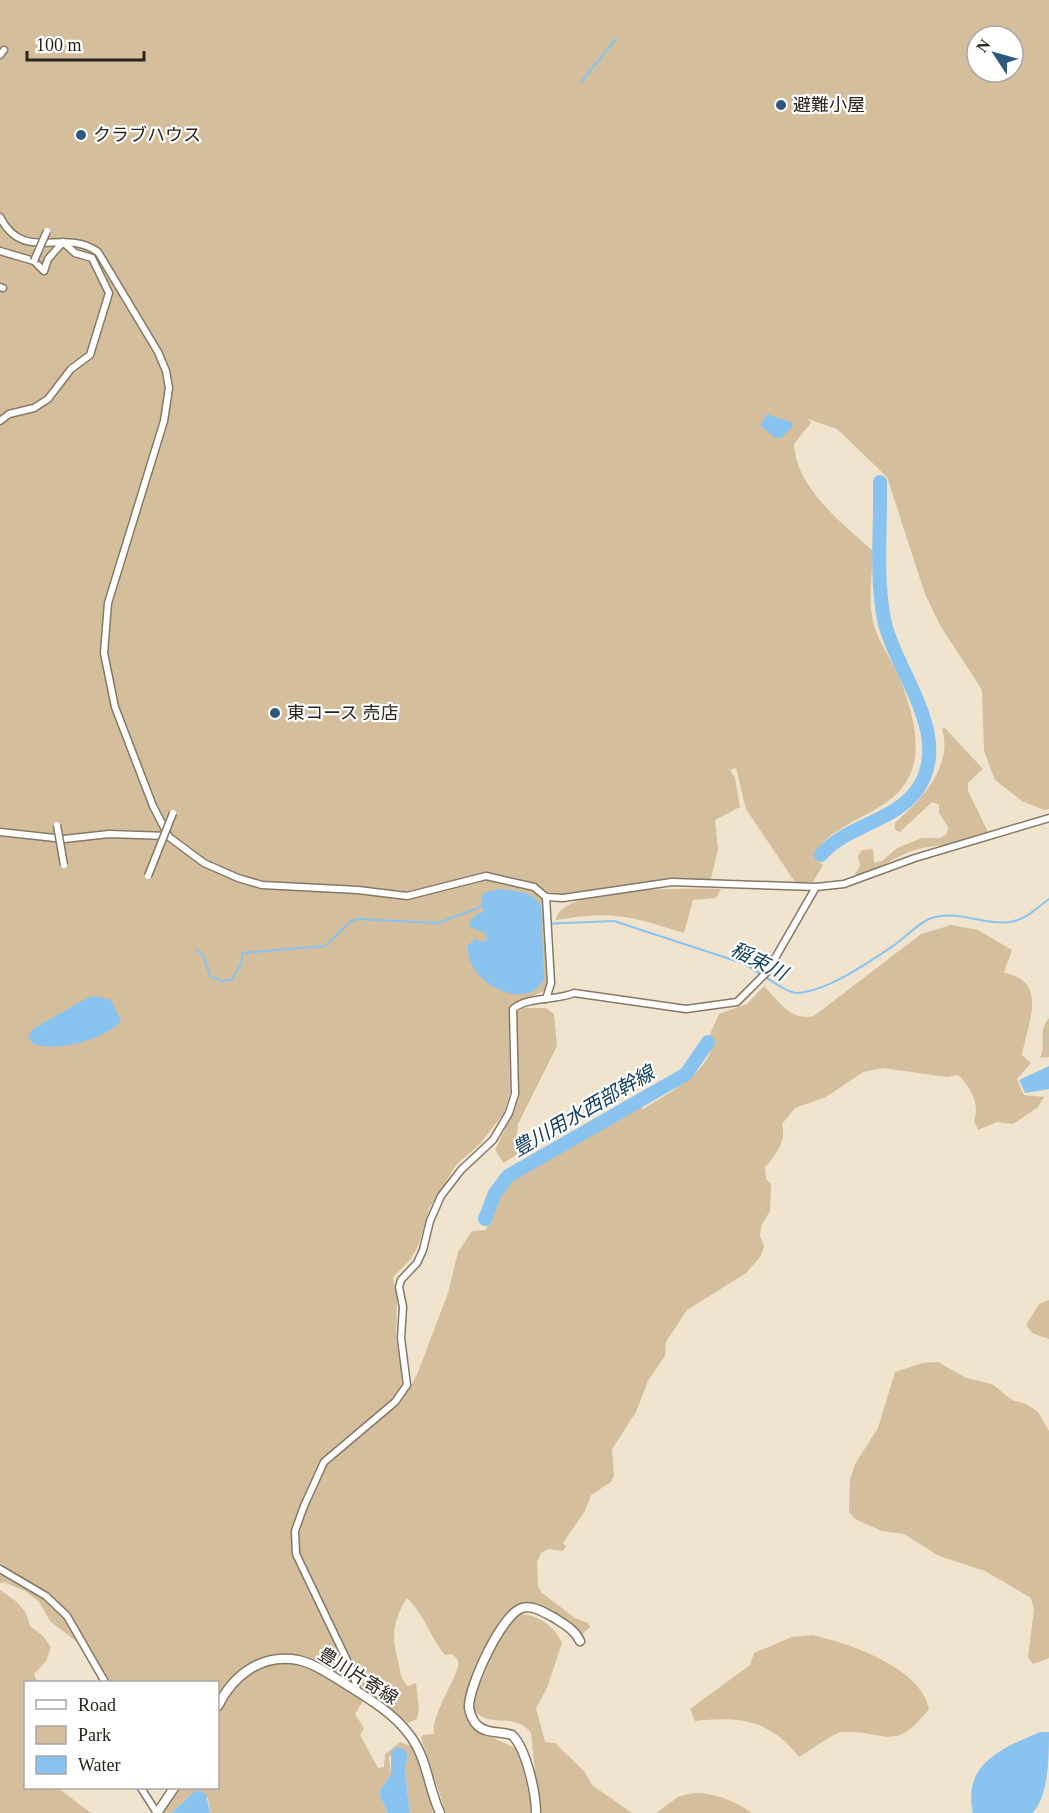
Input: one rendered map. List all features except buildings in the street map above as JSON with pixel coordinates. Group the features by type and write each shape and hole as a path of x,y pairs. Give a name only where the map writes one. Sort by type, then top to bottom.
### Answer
{"main road":[{"path":"536,1813 526,1762 520,1745 512,1735 484,1730 477,1724 469,1709 471,1694 504,1623 520,1609 526,1607 543,1611 572,1628 580,1641"},
{"name":"豊川片寄線","path":"219,1704 224,1693 242,1674 265,1661 300,1660 357,1691 392,1716 408,1732 417,1746 440,1813"},
{"path":"157,1813 173,1789"}],"street":[{"path":"0,217 7,230 19,240 63,242 89,246 98,252 158,352 166,371 169,399 140,504 108,603 104,653 115,707 153,806 169,837 204,863 252,883 407,896 486,876 534,887 546,897 563,898 672,882 816,887 844,884 915,858 1049,818"},
{"path":"34,261 47,231"},
{"path":"0,251 34,261 44,272 48,259 63,242"},
{"path":"0,421 9,414 34,408 48,399 71,369 92,351 109,300 108,286 92,258 75,253 63,242"},
{"path":"148,876 173,813"},
{"path":"57,825 64,865"},
{"path":"0,832 64,839 109,834 169,837"},
{"path":"357,1691 354,1675 296,1554 298,1521 324,1462 394,1402 406,1384 401,1338 403,1306 399,1287 401,1280 420,1257 430,1221 441,1196 461,1170 493,1140 509,1113 515,1094 513,1009 521,1004 580,993 697,1010 737,1002 767,972 816,887"},
{"path":"546,897 550,983 546,999"},
{"path":"0,1569 46,1596 66,1616 104,1681"},
{"path":"142,1789 157,1813"}],"green space":[{"path":"0,0 1049,0 1049,809 1044,810 1022,801 995,780 984,751 982,690 940,625 925,594 887,477 837,429 808,419 811,423 794,444 803,475 823,504 873,551 872,616 876,631 896,670 910,709 916,751 914,765 902,789 892,798 844,826 823,843 816,860 823,865 813,882 795,882 746,809 736,768 730,770 735,778 740,807 715,820 718,849 711,879 586,894 548,892 543,903 547,990 509,1005 510,1093 504,1113 480,1144 456,1165 429,1209 419,1244 411,1259 393,1277 397,1298 396,1339 403,1371 401,1387 392,1400 321,1460 294,1527 293,1548 350,1678 347,1681 319,1663 290,1655 261,1659 248,1665 226,1684 219,1695 219,1681 107,1681 95,1656 50,1621 39,1602 25,1591 4,1582 0,1584"},
{"path":"945,728 983,769 968,783 968,791 988,832 957,844 919,849 860,877 855,874 860,866 858,856 862,850 873,849 874,863 882,861 897,848 922,838 940,838 947,834 948,827 939,813 939,805 932,802 900,832 895,830 895,823 924,793 939,769 944,743 942,729"},
{"path":"721,889 716,898 693,900 684,933 621,916 592,915 556,920 563,909 580,900 602,895 629,891"},
{"path":"951,925 978,930 1012,950 1004,972 1022,980 1028,987 1032,1005 1022,1055 1031,1063 1017,1079 1024,1095 1044,1097 1038,1107 1013,1124 997,1122 978,1130 974,1121 976,1108 973,1096 958,1075 947,1077 883,1068 863,1072 826,1097 795,1108 782,1124 782,1142 777,1153 765,1167 766,1179 771,1184 770,1211 761,1226 760,1236 764,1246 761,1256 746,1273 687,1310 666,1342 665,1356 648,1381 636,1412 612,1449 614,1476 611,1482 591,1495 585,1511 563,1543 566,1546 563,1551 548,1549 541,1553 537,1562 538,1586 542,1593 575,1618 588,1623 590,1627 581,1635 564,1619 545,1608 524,1606 514,1610 504,1617 466,1695 466,1706 477,1730 515,1748 522,1762 531,1805 530,1813 446,1813 421,1738 423,1735 434,1734 437,1716 455,1674 458,1661 451,1654 445,1655 419,1612 407,1598 396,1621 394,1644 403,1680 408,1686 416,1683 419,1709 417,1719 408,1723 363,1688 298,1551 298,1530 301,1518 327,1463 408,1391 418,1372 448,1293 458,1252 472,1231 486,1230 494,1201 506,1182 640,1104 643,1109 689,1079 708,1057 712,1046 710,1034 719,1014 747,1004 764,986 780,1004 792,1013 806,1017 814,1016 921,934"},
{"path":"523,1008 546,1008 554,1014 557,1046 518,1124 517,1134 524,1149 504,1163 495,1150 513,1113 519,1093 516,1013"},
{"path":"1049,1018 1049,1057 1040,1058 1045,1023"},
{"path":"1049,1300 1049,1339 1032,1333 1026,1325 1039,1304"},
{"path":"938,1362 966,1378 992,1384 1012,1400 1026,1404 1038,1412 1049,1431 1049,1658 1033,1664 1028,1657 1034,1610 1031,1598 985,1571 939,1556 904,1534 882,1531 855,1519 849,1512 850,1480 855,1464 878,1428 895,1372 923,1363"},
{"path":"0,1590 17,1602 26,1613 30,1626 43,1636 51,1647 46,1661 34,1674 37,1681 24,1681 24,1789 59,1789 91,1813 0,1813"},
{"path":"521,1614 546,1623 562,1643 547,1688 536,1708 545,1742 555,1743 585,1772 592,1785 632,1813 539,1813 531,1733 517,1723 488,1719 473,1710 478,1687 490,1658 506,1630"},
{"path":"812,1635 863,1651 899,1670 913,1681 923,1694 929,1709 917,1723 898,1736 843,1732 827,1739 799,1757 777,1735 753,1723 726,1719 695,1721 690,1709 750,1665 754,1653 792,1637"},
{"path":"286,1663 310,1668 363,1701 355,1714 364,1728 360,1735 378,1768 384,1767 385,1754 400,1742 416,1748 433,1813 410,1813 405,1772 408,1753 398,1748 389,1757 391,1774 380,1792 388,1813 210,1813 208,1798 196,1790 171,1813 160,1813 178,1789 219,1789 219,1714 222,1706 235,1686 243,1679 274,1665"},
{"path":"693,1793 724,1798 752,1813 656,1813 678,1797"}],"water":[{"path":"767,414 791,422 793,426 781,438 775,438 760,425"},
{"path":"499,889 528,894 541,906 544,979 536,989 525,994 512,994 486,982 469,959 468,945 475,939 483,942 487,939 485,933 469,927 470,922 484,911 481,902 483,893"},
{"path":"94,996 111,1000 121,1021 114,1028 92,1039 65,1046 41,1046 32,1043 28,1037 33,1029"},
{"path":"1049,1066 1049,1089 1025,1093 1019,1080"},
{"path":"1040,1732 1049,1732 1045,1787 1038,1806 1032,1813 973,1813 971,1796 973,1782 979,1770 999,1752"},
{"path":"402,1748 408,1753 405,1772 410,1813 388,1813 380,1795 381,1789 391,1774 391,1751"},
{"path":"196,1790 206,1794 210,1813 171,1813"}],"waterway":[{"path":"581,82 616,39"},
{"name":"豊川用水西部幹線","path":"821,855 844,836 884,816 907,801 917,790 927,769 929,746 925,724 918,701 888,635 883,614 879,565 880,482"},
{"name":"稲束川","path":"542,924 614,921 742,963 778,985 798,993 822,987 849,974 896,944 929,919 949,915 990,922 1010,922 1026,916 1049,899"},
{"path":"196,950 203,955 210,976 221,981 232,980 242,962 242,953 325,946 350,922 357,919 438,923 483,906"},
{"name":"豊川用水西部幹線","path":"485,1219 495,1193 508,1176 686,1074 708,1042"}],"place":[{"name":"避難小屋","path":"781,105"},
{"name":"クラブハウス","path":"81,135"},
{"name":"東コース 売店","path":"275,713"}]}
